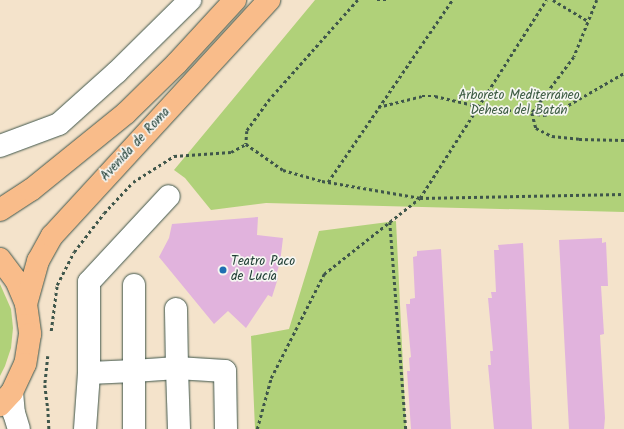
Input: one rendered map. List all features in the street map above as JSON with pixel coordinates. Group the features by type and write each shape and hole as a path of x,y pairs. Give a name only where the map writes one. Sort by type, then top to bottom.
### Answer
{"main road":[{"path":"0,210 43,181 126,113 177,63 235,0"},
{"name":"Avenida de Roma","path":"26,304 38,261 52,236 269,0"},
{"path":"0,259 16,280 26,304 30,334 25,364 6,398"}],"street":[{"path":"0,146 59,124 117,72 190,0"},
{"path":"84,429 89,373 89,282 168,196"},
{"path":"134,285 134,429"},
{"path":"176,309 179,429"},
{"path":"89,373 177,368 225,371 226,429"},
{"path":"6,398 14,413 19,429"}],"path":[{"path":"358,0 270,99 247,131 246,144 283,170 328,182 420,198 624,194"},
{"path":"377,0 389,0"},
{"path":"328,182 378,106 452,0"},
{"path":"257,429 271,378 324,274 420,198 546,0"},
{"path":"553,0 588,21"},
{"path":"532,113 574,57 597,0"},
{"path":"378,106 422,96 435,96 478,106 544,115 558,111 624,74"},
{"path":"532,113 536,128 552,136 578,140 624,140"},
{"path":"390,221 406,429"}],"green space":[{"name":"Arboreto Mediterráneo Dehesa del Batán","path":"315,0 624,0 624,212 266,203 211,210 185,178 174,170"},
{"path":"396,221 406,429 255,429 251,336 289,329 319,231"},
{"path":"0,284 11,309 13,328 11,348 0,376"}],"building":[{"name":"Teatro Paco de Lucía","path":"258,217 257,235 283,238 280,263 275,278 278,278 272,297 268,295 246,328 228,311 214,324 159,257 169,238 172,224"},
{"path":"602,238 602,243 606,242 608,286 601,286 604,334 600,335 605,418 604,429 569,429 559,240"},
{"path":"523,243 532,429 494,429 488,365 491,365 490,351 493,351 488,298 492,298 491,292 496,292 494,250 499,250 498,245"},
{"path":"441,249 451,429 411,429 407,371 410,371 409,358 411,357 406,304 410,304 410,299 415,298 413,257 417,256 417,251"}],"place":[{"name":"Teatro Paco de Lucía","path":"223,270"}]}
